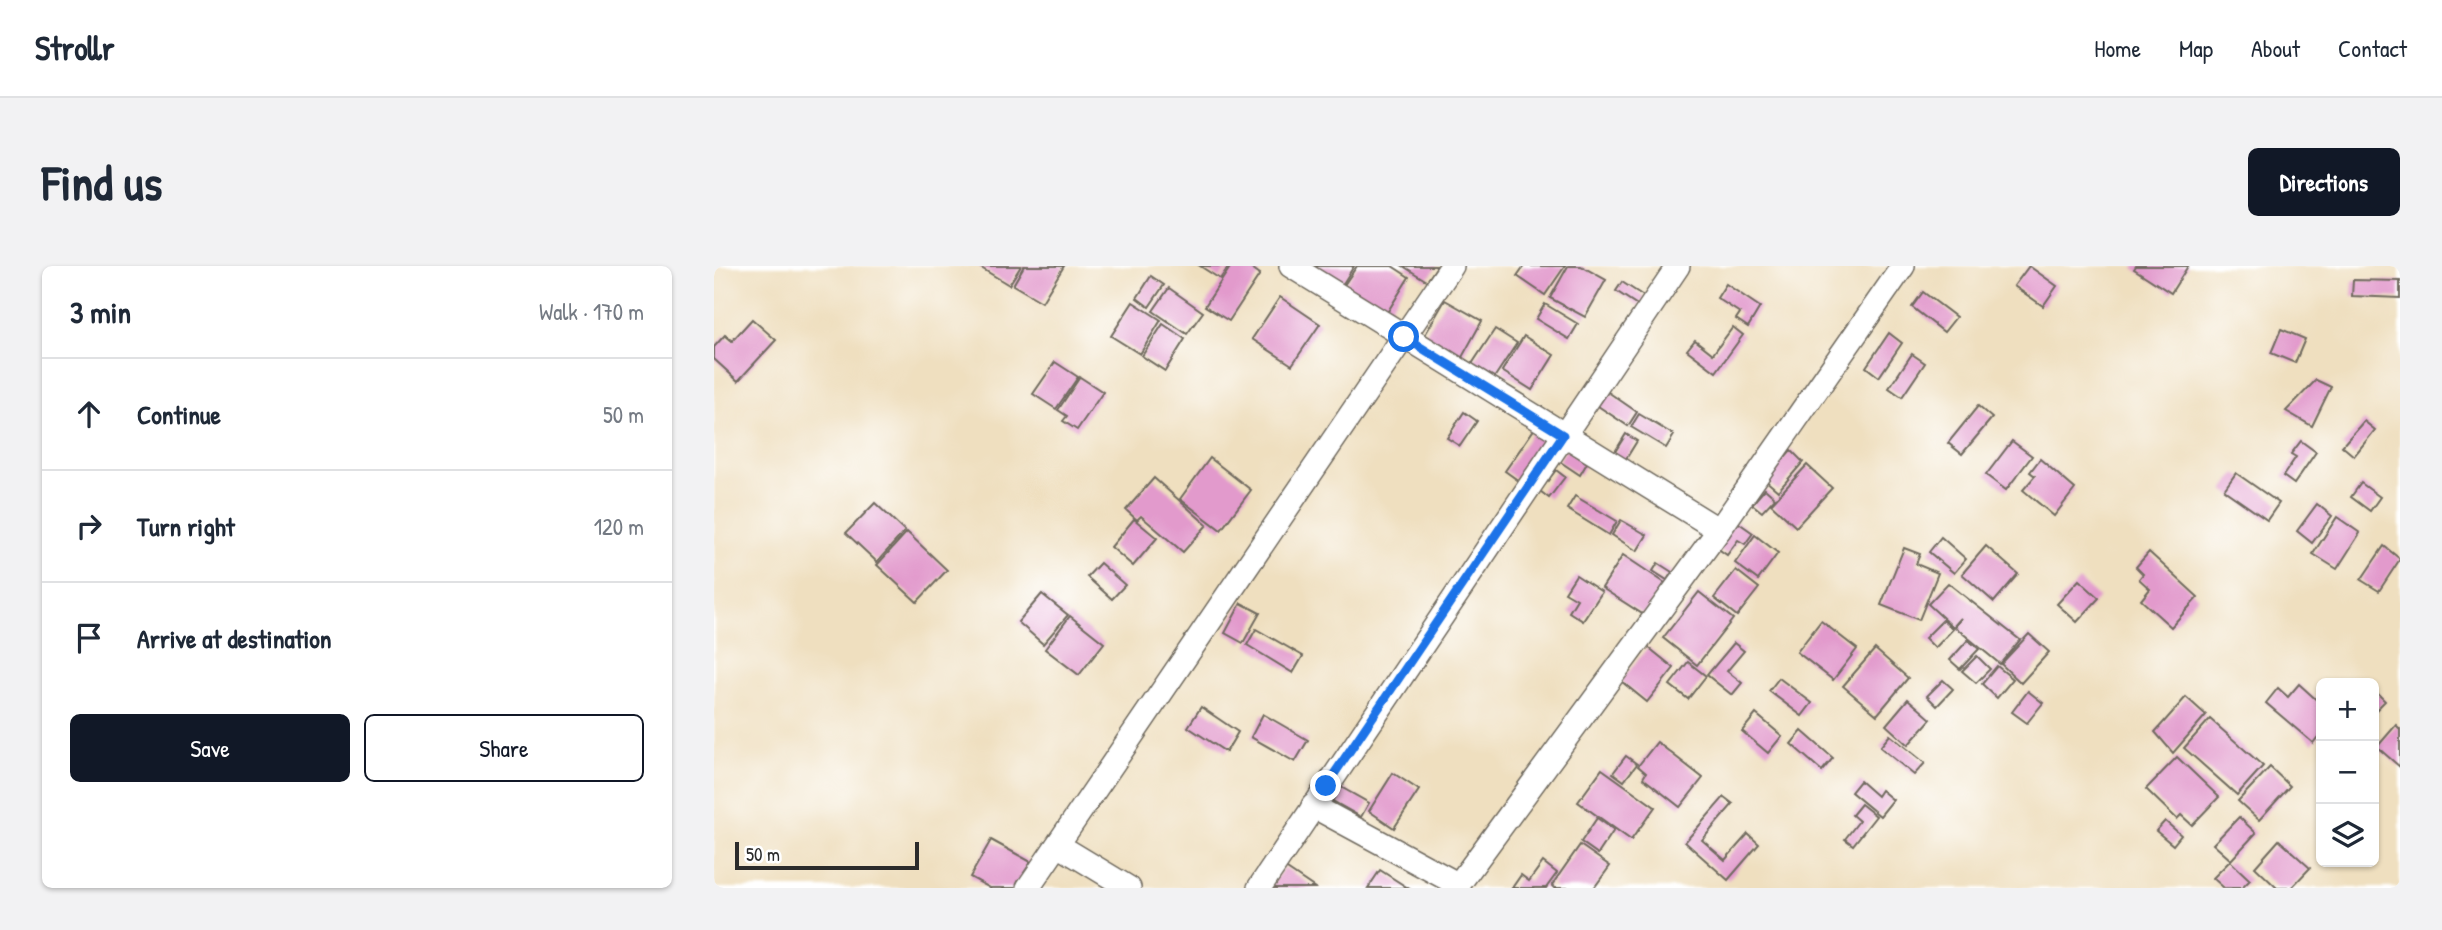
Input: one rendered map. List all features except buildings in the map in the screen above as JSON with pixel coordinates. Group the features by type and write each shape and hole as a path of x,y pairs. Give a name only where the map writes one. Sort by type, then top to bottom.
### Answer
{"street":[{"path":"1291,266 1719,530"},
{"path":"1028,888 1452,266"},
{"path":"1259,888 1678,266"},
{"path":"1313,806 1458,886 1719,530 1903,266"},
{"path":"1058,845 1129,888"}],"route":[{"path":"1326,786 1563,435 1404,337"}]}
